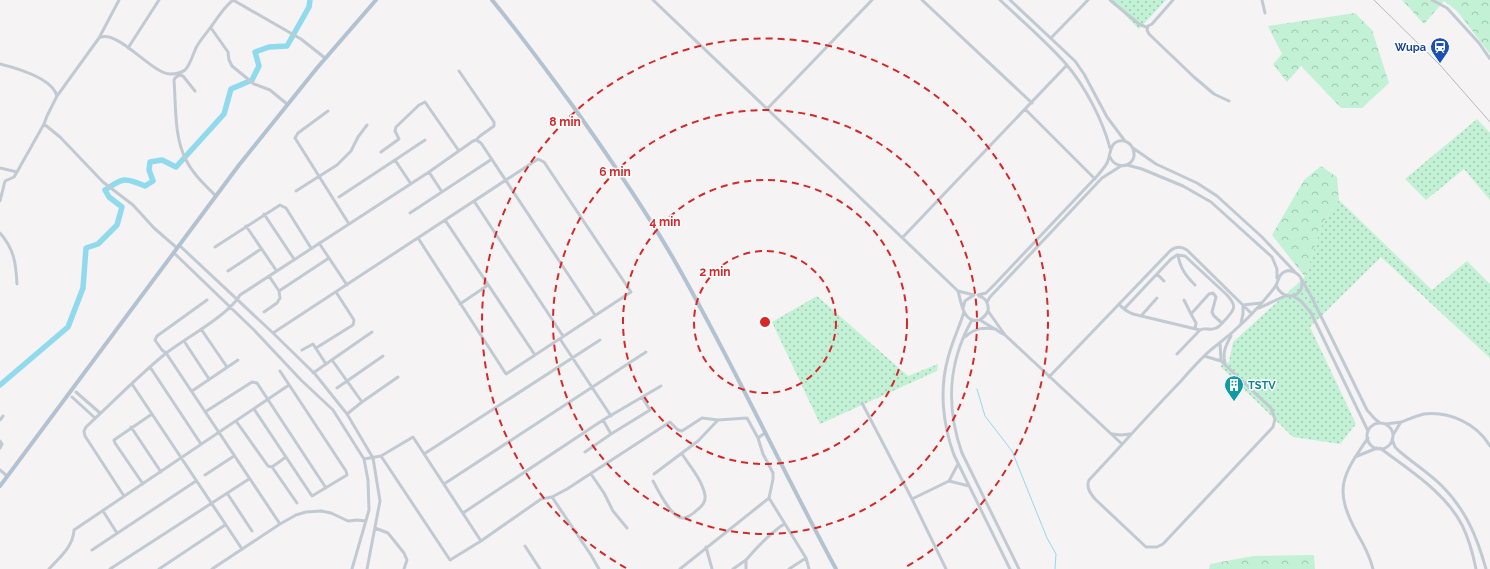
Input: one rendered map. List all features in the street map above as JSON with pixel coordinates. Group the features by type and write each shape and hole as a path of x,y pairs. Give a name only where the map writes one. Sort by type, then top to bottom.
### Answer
{"main road":[{"path":"0,486 178,246 287,104 376,0"},
{"path":"492,0 539,60 594,136 638,201 672,257 709,324 836,569"}],"street":[{"path":"0,201 5,181 14,177 44,124 57,96 99,38 118,0"},
{"path":"128,48 159,0"},
{"path":"99,38 108,36 128,48 163,73 179,73 185,70 198,45 222,11 233,0 301,39 325,58"},
{"path":"653,0 768,108 958,291 966,315 972,320 980,320 1005,335"},
{"path":"768,108 872,0"},
{"path":"922,0 1032,103"},
{"path":"1000,0 1067,65 1085,92 1107,136 1110,148 1110,157 1095,179 995,284 986,292 971,296 965,301 964,310 947,359 943,396 944,418 948,438 958,464 1010,569"},
{"path":"1010,0 1075,61 1084,74 1107,117 1125,142"},
{"path":"1051,38 1088,0"},
{"path":"1110,0 1139,24 1148,26"},
{"path":"1173,0 1148,26 1147,30 1149,34 1184,69 1214,94 1229,101"},
{"path":"1262,0 1265,13"},
{"path":"1432,0 1447,8 1479,43 1490,59"},
{"path":"211,28 228,52 229,60 232,66 254,84 270,90 287,104"},
{"path":"0,64 30,73 49,85 56,92 57,96"},
{"path":"903,237 1067,65"},
{"path":"124,496 85,436 84,431 86,427 166,353 230,308 238,300 240,295 276,270 411,184 494,126 494,122 459,71"},
{"path":"195,91 183,76 175,78 178,130 182,152 186,161 196,174 216,196"},
{"path":"381,152 399,139 395,131 396,127 419,105 425,102 459,151"},
{"path":"1025,109 1095,179"},
{"path":"328,111 298,133 295,138 349,224"},
{"path":"44,124 60,137 103,182 133,206 154,228 178,246 273,333 313,373 347,414 373,458 380,501 368,569"},
{"path":"296,191 337,165 348,155 367,125"},
{"path":"339,197 425,140"},
{"path":"476,140 482,143 505,181 595,315"},
{"path":"1110,148 1115,143 1120,141 1130,144 1133,148 1166,170 1197,184 1217,196 1262,237 1301,278 1367,410 1374,419 1380,423 1386,424 1401,422 1424,414 1448,416 1458,419 1475,428 1482,434 1490,446"},
{"path":"1127,165 1132,160 1134,155 1133,148"},
{"path":"1110,157 1114,163 1121,166"},
{"path":"410,214 492,159"},
{"path":"273,333 538,159 544,162 631,292 506,374 418,238"},
{"path":"395,160 411,184"},
{"path":"1122,444 1005,335 988,311 987,302 990,297 1102,178 1121,166 1127,165 1142,169 1183,186 1211,202 1272,257 1277,269 1276,285 1258,308 1232,333 1204,356 1130,434 1122,444 1089,480 1089,491 1095,499 1142,544 1151,548 1163,544 1273,427 1275,419 1271,408 1221,361 1204,356"},
{"path":"0,168 17,172"},
{"path":"429,172 442,192"},
{"path":"474,201 561,338 572,358 611,416"},
{"path":"215,247 277,206 283,206 311,248"},
{"path":"264,214 294,259"},
{"path":"445,220 535,355"},
{"path":"246,226 276,270"},
{"path":"0,233 6,240 16,261 17,284"},
{"path":"319,243 347,285"},
{"path":"1049,377 1170,251 1178,247 1183,247 1187,250 1252,314"},
{"path":"228,271 261,249"},
{"path":"174,253 254,330 301,380 333,410 364,459 368,480 370,510 352,569"},
{"path":"1178,255 1183,271 1195,285"},
{"path":"1124,309 1171,259 1178,255 1185,256 1232,300 1234,307 1233,311 1218,327 1212,330 1206,328 1200,330 1177,354"},
{"path":"279,291 329,258"},
{"path":"1277,278 1283,272 1295,272"},
{"path":"1157,274 1164,281"},
{"path":"264,312 279,301 280,295 269,276"},
{"path":"1258,308 1285,296 1293,296 1298,293 1301,289 1301,278"},
{"path":"460,304 488,285"},
{"path":"1276,285 1281,294 1285,296"},
{"path":"958,291 976,295 985,299 987,302"},
{"path":"316,348 354,323 354,320 336,292"},
{"path":"1191,314 1209,294 1213,293 1216,297 1212,312 1214,316 1222,323"},
{"path":"1293,296 1301,301 1311,313 1368,431 1368,438 1371,444 1426,485 1446,503 1462,525 1476,569"},
{"path":"1141,316 1157,298"},
{"path":"207,300 157,336 155,340 166,353 192,391 280,524"},
{"path":"1184,300 1196,323 1195,329"},
{"path":"1119,304 1133,314 1200,330"},
{"path":"1243,305 1261,304"},
{"path":"1241,325 1243,305"},
{"path":"980,320 988,311"},
{"path":"972,320 963,338 952,380 953,420 956,436 962,453 1019,569"},
{"path":"963,338 976,329 986,327 996,329"},
{"path":"201,329 227,367"},
{"path":"313,373 372,332"},
{"path":"1226,365 1224,353 1232,333"},
{"path":"184,340 210,379"},
{"path":"424,454 600,340"},
{"path":"1220,343 1221,361"},
{"path":"302,350 313,344 326,364"},
{"path":"444,484 646,352"},
{"path":"337,388 383,356"},
{"path":"192,391 238,360"},
{"path":"332,360 362,402"},
{"path":"150,367 201,444"},
{"path":"254,409 311,495 314,496 346,476 347,473 280,371"},
{"path":"347,414 398,378"},
{"path":"206,412 252,382 257,383 326,488"},
{"path":"132,384 242,549"},
{"path":"49,569 70,546 73,540 74,530 289,385"},
{"path":"463,513 603,420 661,386"},
{"path":"76,392 100,414"},
{"path":"72,397 95,418"},
{"path":"585,452 650,410 642,397"},
{"path":"862,403 912,499 946,569"},
{"path":"143,484 114,441 115,438 152,414"},
{"path":"0,420 2,416"},
{"path":"381,456 450,560 481,541 541,499 552,496 591,474 670,422 678,430 682,431 702,418 718,420 747,418 758,438 763,454 773,473 769,498 680,569"},
{"path":"603,420 612,434"},
{"path":"654,474 704,436 718,420"},
{"path":"236,421 266,464 272,467 297,502"},
{"path":"1355,457 1378,448 1388,446 1401,422"},
{"path":"1368,431 1373,425 1380,423"},
{"path":"1386,424 1393,435"},
{"path":"132,427 161,472"},
{"path":"758,438 765,433"},
{"path":"1111,434 1121,436 1130,434"},
{"path":"364,459 381,456 413,437 481,541"},
{"path":"1368,438 1349,466 1343,481 1344,504 1368,553 1373,569"},
{"path":"1392,439 1395,447 1441,485 1462,511 1474,532 1486,569"},
{"path":"0,441 2,444 0,448"},
{"path":"653,481 669,509 679,517 686,517 703,505 705,501 702,488 682,454"},
{"path":"205,475 234,456"},
{"path":"272,467 286,457"},
{"path":"912,499 949,481 958,464"},
{"path":"0,470 7,476"},
{"path":"591,474 604,493 613,511 627,528"},
{"path":"110,569 249,479"},
{"path":"92,550 196,481"},
{"path":"949,481 969,486"},
{"path":"227,493 252,531"},
{"path":"552,496 599,569"},
{"path":"769,498 806,558 809,569"},
{"path":"103,511 117,533"},
{"path":"212,569 296,515 313,511 321,511 348,521 366,521"},
{"path":"733,569 746,560 770,534 784,524"},
{"path":"159,569 225,525"},
{"path":"375,528 388,533 404,553 407,560 404,569"},
{"path":"525,546 540,569"},
{"path":"706,547 712,569"},
{"path":"789,569 806,558"},
{"path":"746,560 746,569"},
{"path":"217,566 220,569"}],"green space":[{"path":"1110,0 1166,0 1139,29"},
{"path":"1402,0 1490,0 1490,54 1457,11 1444,1 1424,24"},
{"path":"1355,13 1372,30 1389,83 1362,108 1341,108 1301,66 1287,82 1273,64 1282,54 1268,26"},
{"path":"1477,119 1490,133 1490,200 1464,169 1426,200 1405,179"},
{"path":"1321,166 1337,177 1339,200 1322,224 1305,277 1272,235 1304,180"},
{"path":"1339,200 1432,290 1467,261 1490,284 1490,358 1381,257 1310,327 1356,424 1340,444 1293,437 1220,366 1229,362 1233,342 1305,277 1322,224"},
{"path":"817,296 908,376 938,364 937,371 820,424 772,322"},
{"path":"1314,555 1315,569 1209,569 1210,564 1253,556"}],"waterway":[{"path":"0,385 68,327 83,288 86,248 98,244 117,225 122,207 109,197 105,190 124,180 132,181 145,186 153,181 149,170 150,162 162,160 176,167 224,114 231,89 252,80 259,66 255,52 269,47 287,46 309,7 310,0"},
{"path":"977,389 985,416 1012,451 1047,538 1056,554 1055,569"}],"tram line":[{"path":"1374,0 1440,65 1490,122"}],"place":[{"name":"Wupa","path":"1440,64"},
{"name":"TSTV","path":"1234,402"}]}
